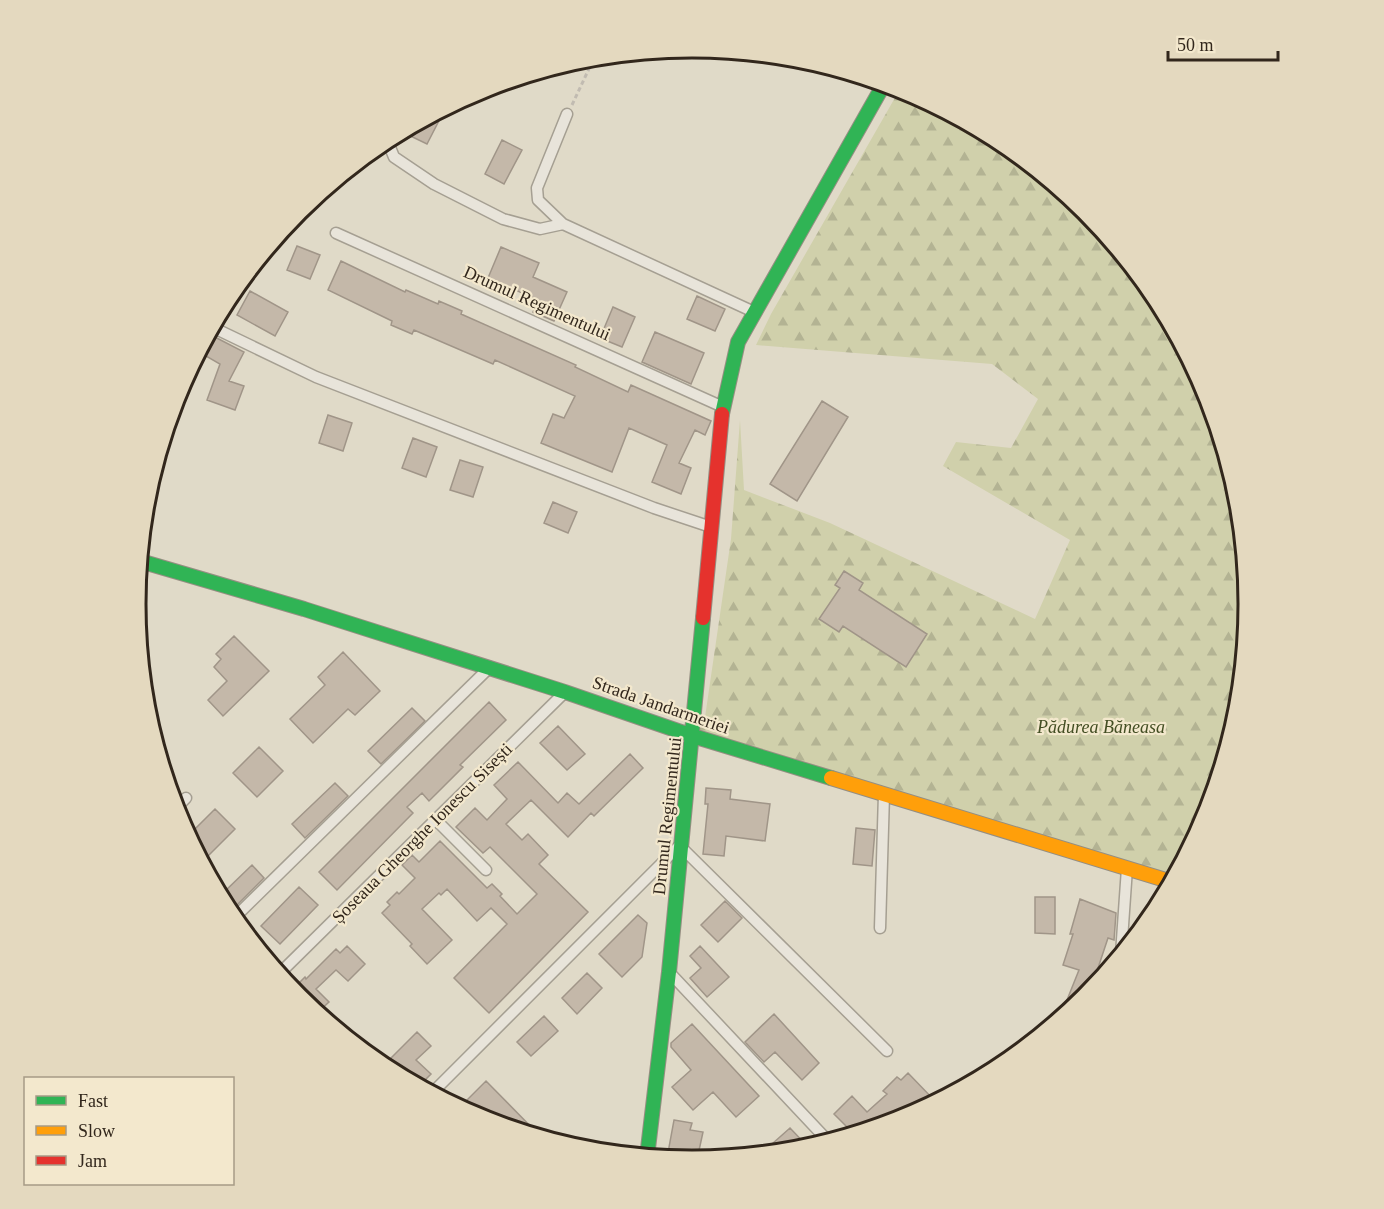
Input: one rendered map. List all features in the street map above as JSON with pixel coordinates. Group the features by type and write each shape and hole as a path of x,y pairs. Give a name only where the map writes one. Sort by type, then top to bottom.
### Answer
{"street":[{"name":"Drumul Regimentului","path":"648,1148 682,845 723,406 738,342 880,92"},
{"path":"567,114 537,188 538,200 563,224 754,312"},
{"path":"391,150 394,157 434,184 503,219 540,229 563,224"},
{"name":"Drumul Regimentului","path":"336,232 723,406"},
{"path":"219,331 316,377 654,508 711,527"},
{"name":"Strada Jandarmeriei","path":"148,563 315,612 490,667 693,736 1164,880"},
{"path":"241,912 490,667"},
{"name":"Șoseaua Gheorghe Ionescu Sisești","path":"284,969 565,692"},
{"path":"880,928 884,794"},
{"path":"435,819 486,870"},
{"path":"438,1087 682,845 887,1051"},
{"path":"1122,941 1127,868"},
{"path":"669,972 823,1134"}],"path":[{"path":"567,114 589,68"}],"green space":[{"name":"Pădurea Băneasa","path":"895,98 965,132 1024,171 1078,218 1103,244 1146,301 1182,363 1209,429 1228,498 1237,569 1237,640 1228,711 1209,780 1182,846 1164,880 693,736 704,724 731,539 740,420 744,490 830,523 1035,619 1070,540 943,466 956,442 1011,448 1038,399 992,364 756,345 771,314"}],"building":[{"path":"438,122 427,144 412,137"},
{"path":"502,140 522,150 504,184 485,174"},
{"path":"297,246 320,255 310,279 287,270"},
{"path":"501,247 539,263 533,277 567,292 554,321 533,312 538,300 488,278"},
{"path":"341,261 405,292 406,290 438,304 439,301 462,311 461,314 576,365 575,367 628,392 631,385 711,421 705,435 695,430 679,463 691,468 681,494 652,482 667,445 629,428 612,472 541,443 553,414 564,418 575,396 495,360 493,364 414,330 412,334 391,325 392,321 328,290"},
{"path":"250,291 288,312 275,336 237,315"},
{"path":"697,296 725,309 715,331 687,319"},
{"path":"613,307 635,317 622,347 600,338"},
{"path":"655,332 704,353 691,384 642,362"},
{"path":"216,337 244,352 229,381 244,386 235,410 207,400 220,364 206,356"},
{"path":"822,401 848,417 797,501 770,484"},
{"path":"328,415 352,423 343,451 319,443"},
{"path":"413,438 437,447 426,477 402,468"},
{"path":"460,460 483,467 473,497 450,490"},
{"path":"553,502 577,512 568,533 544,523"},
{"path":"844,571 863,583 859,590 927,634 906,667 843,626 839,632 819,619 840,588 835,585"},
{"path":"234,636 269,671 223,716 208,700 227,681 214,667 221,659 216,654"},
{"path":"343,652 380,691 355,715 348,709 313,743 290,719 325,685 318,677"},
{"path":"489,702 506,720 460,765 463,767 429,801 422,793 407,807 413,813 337,890 319,872"},
{"path":"412,708 425,721 381,764 368,751"},
{"path":"558,726 585,754 567,770 540,743"},
{"path":"259,747 283,771 257,797 233,773"},
{"path":"630,754 643,768 594,816 591,813 568,837 531,800 506,824 522,840 528,834 548,855 539,864 588,912 489,1013 454,978 507,924 491,908 477,921 447,889 441,895 439,893 422,909 452,940 427,964 410,946 412,944 382,913 390,905 387,902 415,878 402,865 412,855 419,862 440,841 487,888 492,884 517,914 537,894 490,847 483,853 456,827 475,808 487,820 507,799 494,785 518,762 558,803 567,793 579,804"},
{"path":"335,783 348,796 305,838 292,824"},
{"path":"706,788 731,790 730,799 770,804 765,841 726,836 724,856 703,854 708,804 705,804"},
{"path":"215,809 235,829 208,856 195,829"},
{"path":"856,828 875,830 872,866 853,864"},
{"path":"252,865 264,878 236,906 226,890"},
{"path":"299,887 318,905 280,944 261,926"},
{"path":"1035,897 1055,897 1055,934 1035,933"},
{"path":"1080,899 1116,913 1114,940 1108,938 1097,971 1066,1002 1079,970 1063,965 1073,934 1070,934"},
{"path":"725,901 742,918 718,942 701,925"},
{"path":"638,915 647,923 642,957 622,977 599,954"},
{"path":"347,946 365,964 348,981 336,970 316,989 329,1002 323,1007 299,983 336,949 340,953"},
{"path":"700,946 729,977 707,997 690,978 701,968 690,956"},
{"path":"587,973 602,988 577,1014 562,998"},
{"path":"774,1014 819,1063 802,1080 775,1052 764,1062 745,1042"},
{"path":"544,1016 558,1031 531,1056 517,1042"},
{"path":"692,1024 759,1096 736,1117 713,1092 693,1110 672,1087 691,1070 671,1047 671,1043"},
{"path":"417,1032 431,1046 416,1060 431,1074 425,1080 390,1059"},
{"path":"908,1073 930,1096 868,1122 848,1128 834,1114 852,1096 867,1112 887,1094 883,1091 897,1077 901,1080"},
{"path":"486,1081 530,1126 516,1122 466,1101"},
{"path":"674,1120 692,1123 690,1130 703,1132 699,1150 669,1149"},
{"path":"790,1128 801,1140 772,1144"}],"traffic: fast":[{"path":"722,414 738,342 880,92"},
{"path":"148,563 304,609 565,692 693,736 831,778"},
{"path":"648,1148 669,972 703,618"}],"traffic: slow":[{"path":"831,778 1164,880"}],"traffic: jam":[{"path":"703,618 722,414"}]}
